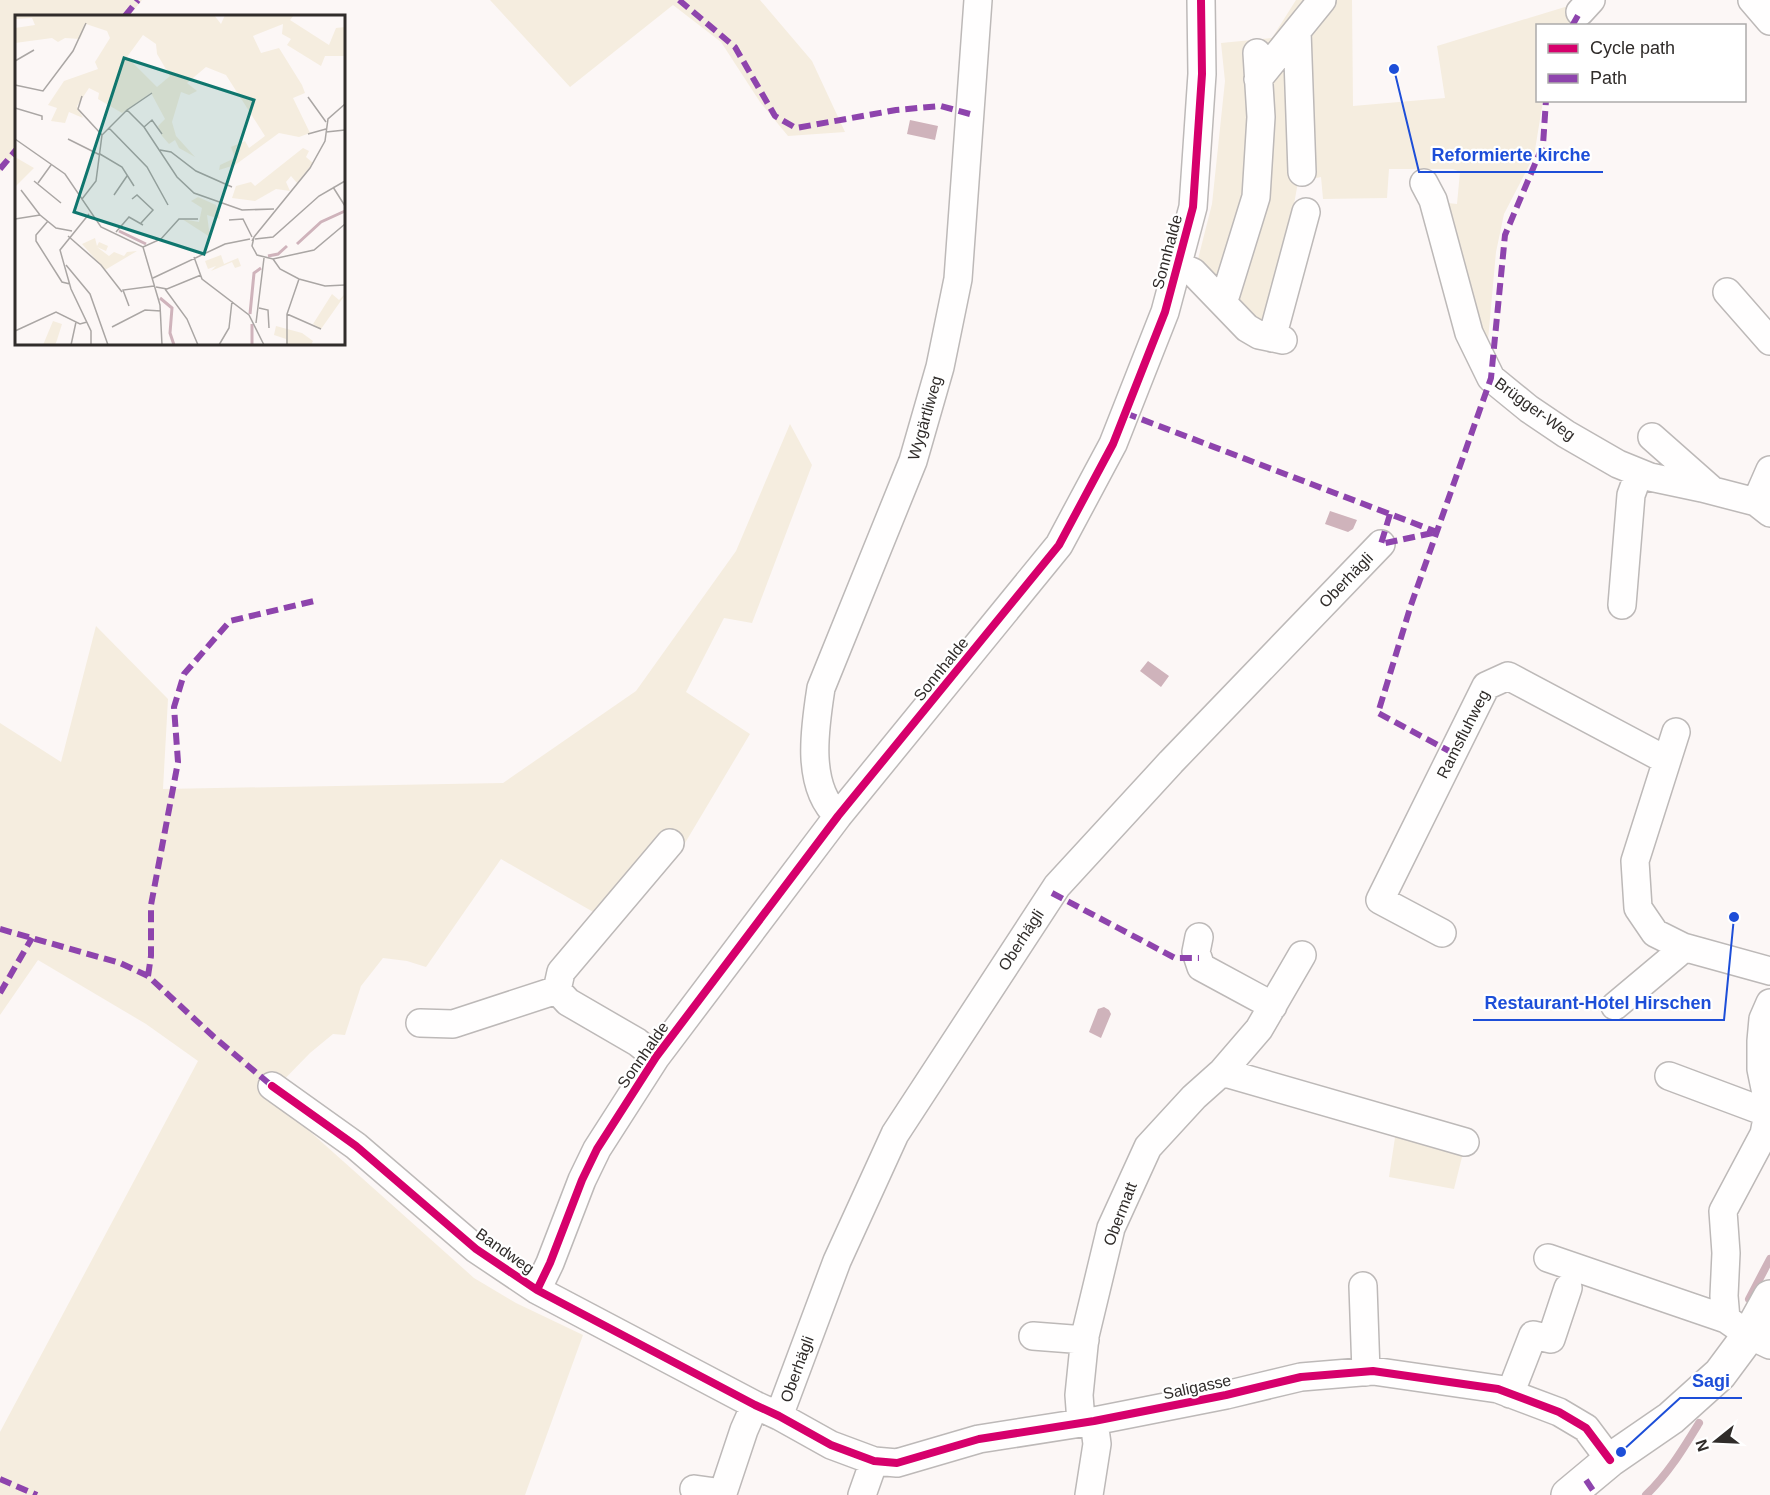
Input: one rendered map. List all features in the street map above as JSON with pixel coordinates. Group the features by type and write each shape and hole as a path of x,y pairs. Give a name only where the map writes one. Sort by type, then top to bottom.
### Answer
{"main road":[{"path":"1568,1495 1610,1460 1671,1418 1699,1395 1720,1374 1770,1297"}],"street":[{"name":"Wygärtliweg","path":"838,816 821,790 817,772 816,720 821,688 913,461 940,367 958,279 978,0"},
{"name":"Sonnhalde","path":"537,1290 597,1149 656,1058 838,816 1059,545 1113,444 1165,312 1193,207 1202,74 1201,0"},
{"path":"1222,300 1226,294 1256,197 1260,117 1257,66 1297,31 1322,0"},
{"path":"1752,0 1770,21"},
{"path":"1297,31 1302,172"},
{"name":"Brügger-Weg","path":"1424,183 1433,200 1469,333 1491,378 1529,409 1566,434 1618,464 1650,477 1713,491 1763,507"},
{"path":"1177,265 1193,272 1247,328 1259,335 1277,339 1305,212"},
{"path":"1727,292 1770,341"},
{"path":"1653,437 1713,491"},
{"path":"1763,507 1770,470"},
{"path":"1622,605 1631,495 1639,473"},
{"name":"Oberhägli","path":"779,1416 837,1261 895,1134 1057,886 1171,762 1381,544"},
{"name":"Ramsfluhweg","path":"1442,933 1380,900 1486,686 1508,676 1666,760"},
{"path":"1676,732 1635,861 1638,908 1655,933 1683,947 1770,971"},
{"path":"420,1023 453,1024 557,990 561,972 670,843"},
{"path":"1199,937 1197,951 1202,967 1273,1006"},
{"path":"1615,1006 1683,947"},
{"name":"Obermatt","path":"1089,1495 1097,1444 1079,1395 1085,1340 1111,1228 1148,1147 1194,1097 1222,1072 1259,1029 1302,955"},
{"name":"Sonnhalde","path":"557,990 568,1002 637,1042 656,1058"},
{"path":"1748,1333 1724,1296 1726,1253 1723,1211 1764,1134 1769,1108 1761,1069 1761,1041 1763,1019 1770,1004"},
{"path":"1222,1072 1465,1142"},
{"path":"1669,1076 1768,1113"},
{"name":"Bandweg","path":"272,1086 356,1146 476,1249 537,1290 779,1416"},
{"path":"1548,1258 1748,1333"},
{"path":"1364,1286 1366,1372"},
{"path":"1510,1394 1533,1335 1551,1339 1568,1288"},
{"path":"1033,1336 1085,1340"},
{"name":"Saligasse","path":"779,1416 831,1445 874,1461 897,1463 979,1439 1088,1422 1226,1395 1302,1377 1366,1372 1498,1389 1559,1412 1586,1428 1610,1460"},
{"path":"694,1489 723,1493 755,1405"},
{"path":"862,1495 874,1461"}],"shaded area":[{"path":"0,0 142,0 130,15 15,15 15,153 0,172"},
{"path":"490,0 760,0 812,61 845,132 788,136 760,102 721,42 673,5 570,87"},
{"path":"1296,0 1352,0 1353,106 1445,98 1437,46 1578,3 1578,8 1570,24 1536,24 1536,102 1543,102 1534,156 1504,214 1496,252 1487,351 1448,203 1457,204 1460,172 1453,169 1389,169 1387,198 1323,199 1321,177 1298,182 1276,305 1264,320 1248,318 1198,259 1212,204 1225,81 1221,43 1272,38"},
{"path":"910,120 938,126 935,140 907,134"},
{"path":"790,424 812,465 752,623 724,618 686,692 750,734 685,843 668,836 602,917 501,859 426,967 407,961 383,958 361,986 345,1035 333,1034 310,1053 269,1095 474,1278 516,1303 583,1335 525,1495 0,1495 0,1432 198,1061 146,1024 38,960 0,1015 0,723 61,762 96,626 168,699 163,789 503,783 636,691 736,551"},
{"path":"1330,511 1357,520 1353,529 1348,532 1325,524"},
{"path":"1148,661 1169,676 1161,687 1140,671"},
{"path":"1104,1007 1111,1014 1101,1038 1089,1032 1098,1009"},
{"path":"1396,1131 1464,1149 1454,1189 1389,1177"}],"waterway":[{"path":"1749,1299 1770,1259"},
{"path":"1646,1495 1668,1470 1699,1423"}],"marked path":[{"path":"126,15 138,0"},
{"path":"679,0 735,47 775,116 796,128 896,110 941,106 970,114"},
{"path":"1573,24 1580,12"},
{"path":"1453,753 1378,713 1411,605 1491,378 1505,235 1543,145 1546,102"},
{"path":"0,169 15,151"},
{"path":"1125,413 1437,532"},
{"path":"1390,514 1381,544 1437,532"},
{"path":"148,976 151,956 151,905 178,762 174,707 184,674 230,621 314,601"},
{"path":"1052,893 1175,958 1199,958"},
{"path":"0,929 120,963 148,976 214,1037 272,1086"},
{"path":"0,993 32,938"},
{"path":"0,1479 37,1495"},
{"path":"1586,1480 1596,1495"}],"cycle path":[{"path":"537,1290 597,1149 656,1057 838,816 1059,545 1113,444 1165,312 1193,207 1202,74 1201,0"},
{"path":"272,1086 356,1146 476,1249 537,1290 831,1445 874,1461 897,1463 979,1439 1094,1421 1226,1395 1301,1377 1373,1371 1498,1389 1559,1412 1586,1428 1610,1460"}],"place":[{"name":"Reformierte kirche","path":"1394,69"},
{"name":"Restaurant-Hotel Hirschen","path":"1734,917"},
{"name":"Sagi","path":"1621,1452"}]}
